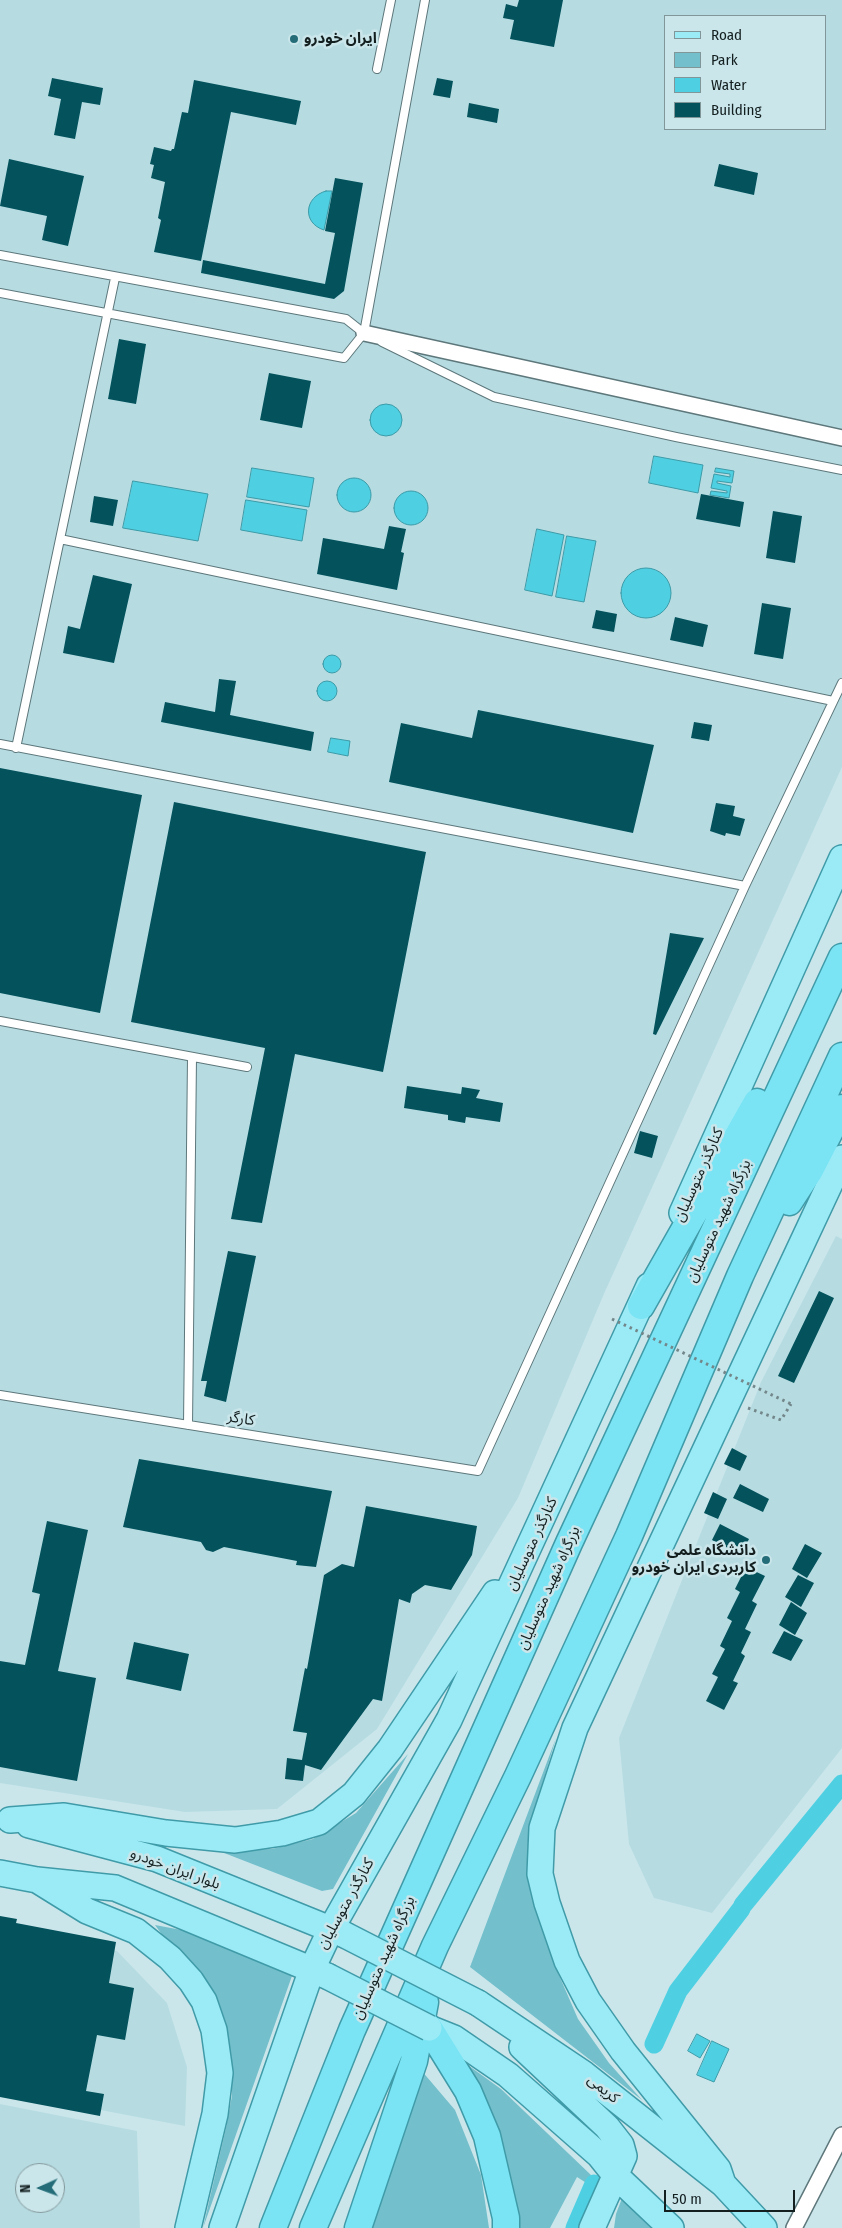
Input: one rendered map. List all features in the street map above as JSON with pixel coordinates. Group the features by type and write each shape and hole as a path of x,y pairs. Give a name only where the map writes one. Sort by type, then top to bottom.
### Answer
{"highway":[{"path":"641,1306 842,955"},
{"name":"بزرگراه شهید متوسلیان","path":"273,2228 352,2030 569,1543 842,955"},
{"path":"313,2228 435,1946 518,1776 629,1536 740,1276 842,1056"},
{"path":"740,1276 810,1170 842,1108"},
{"path":"358,2228 414,2061 435,1946"},
{"path":"429,2028 468,2091 487,2136 506,2218 506,2228"}],"main road":[{"name":"کنارگذر متوسلیان","path":"222,2228 319,1972 449,1720 641,1306 842,858"},
{"path":"764,2228 723,2184 718,2169 623,2051 588,2001 567,1962 547,1903 540,1874 542,1828 575,1728 842,1158"},
{"path":"5,1819 64,1816 166,1833 234,1840 282,1832 319,1822 354,1794 390,1749 536,1534"},
{"name":"بلوار ایران خودرو","path":"5,1819 156,1859 338,1932 478,2003"},
{"path":"0,1874 115,1888 319,1972 429,2028 454,2038 508,2074 599,2155 615,2175 671,2228"},
{"path":"37,1880 87,1911 136,1931 170,1958 191,1981 204,2001 214,2030 220,2072 215,2114 188,2228"},
{"path":"478,2003 555,2080 607,2127 621,2145 624,2156 592,2228"},
{"name":"کریمی","path":"478,2003 584,2074 723,2184"}],"street":[{"path":"364,333 842,438"},
{"path":"794,2228 842,2135"}],"lane":[{"path":"377,69 391,0"},
{"path":"0,293 344,358 364,333 425,0"},
{"path":"0,256 346,319 364,333 494,397 676,438 842,470"},
{"path":"16,748 115,278"},
{"path":"60,539 833,701"},
{"path":"0,744 745,886 842,683"},
{"name":"کارگر","path":"0,1395 478,1471 745,886"},
{"path":"0,1021 247,1067"},
{"path":"188,1425 192,1057"}],"path":[{"path":"612,1319 791,1404 781,1420 727,1400"}],"shaded area":[{"path":"0,0 842,0 842,767 603,1296 518,1498 377,1729 277,1809 185,1812 0,1783"},
{"name":"دانشگاه علمی کاربردی ایران خودرو","path":"836,1236 842,1239 842,1748 712,1913 654,1898 629,1844 619,1738 761,1382"},
{"path":"0,1927 117,1951 167,2003 187,2067 185,2126 0,2091"},
{"path":"0,2104 137,2131 140,2228 0,2228"}],"green space":[{"path":"556,1738 534,1812 529,1864 543,1928 555,1966 578,2019 609,2063 642,2100 470,1967"},
{"path":"408,1754 333,1889 322,1891 201,1844 236,1850 272,1849 313,1839 356,1813"},
{"path":"155,1925 192,1932 293,1973 203,2228 232,2096 232,2072 174,1951"},
{"path":"458,2058 501,2089 591,2175 588,2184 577,2177 550,2228 513,2228"},
{"path":"421,2070 455,2110 481,2175 489,2228 370,2228"},
{"path":"624,2193 661,2228 614,2228 616,2214"}],"water":[{"path":"326,191 332,191 324,230 312,222 308,210 313,199"},
{"path":"386,404 398,408 402,420 398,432 386,436 374,432 370,420 374,408"},
{"path":"654,456 703,465 698,493 649,483"},
{"path":"252,468 314,478 309,507 247,497"},
{"path":"716,468 734,471 732,483 717,481 717,483 731,486 729,498 710,495 711,491 727,493 727,491 711,488 714,474 730,477 730,474 715,472"},
{"path":"354,478 366,483 371,495 366,507 354,512 342,507 337,495 342,483"},
{"path":"133,481 208,494 198,541 123,528"},
{"path":"411,491 418,492 423,496 427,501 427,515 423,520 418,524 411,525 404,524 399,520 395,515 394,508 395,501 399,496 404,492"},
{"path":"246,500 307,510 302,541 241,530"},
{"path":"537,529 564,535 552,596 525,590"},
{"path":"567,536 596,541 584,602 556,597"},
{"path":"646,568 660,572 667,579 671,593 667,607 660,614 646,618 632,614 625,607 621,593 625,579 632,572"},
{"path":"328,655 336,655 341,660 339,671 328,673 323,668 323,660"},
{"path":"327,681 334,684 337,691 334,698 327,701 320,698 317,691 320,684"},
{"path":"331,738 350,741 348,756 328,752"},
{"path":"697,2034 710,2041 700,2058 688,2051"},
{"path":"712,2041 729,2049 714,2082 697,2075"}],"building":[{"path":"519,0 563,0 554,47 510,39 514,20 503,18 506,4 517,7"},
{"path":"52,78 103,88 100,105 82,102 75,139 54,135 61,99 48,96"},
{"path":"437,78 453,81 450,98 433,95"},
{"path":"194,80 301,101 296,125 231,112 201,261 154,252 161,220 158,218 165,182 151,178 154,165 150,164 154,147 171,151 174,149 182,112 188,113"},
{"path":"469,103 499,109 497,123 467,117"},
{"path":"9,159 84,176 68,246 42,240 47,216 0,206"},
{"path":"719,164 758,173 754,195 714,186"},
{"path":"335,178 363,183 344,291 334,299 201,273 203,260 325,284 335,233 325,231"},
{"path":"119,339 146,344 136,404 108,399"},
{"path":"269,373 311,381 302,428 260,420"},
{"path":"701,494 744,502 740,527 696,519"},
{"path":"94,496 118,500 113,526 90,522"},
{"path":"773,511 802,516 795,563 766,558"},
{"path":"389,526 406,529 401,552 404,553 397,590 317,574 323,538 384,549"},
{"path":"93,575 132,584 114,663 63,653 68,626 80,629"},
{"path":"762,603 791,608 783,659 754,654"},
{"path":"596,610 617,614 614,632 592,628"},
{"path":"675,617 708,625 703,647 670,640"},
{"path":"219,679 236,681 230,715 314,732 311,751 161,722 165,702 215,712"},
{"path":"478,710 654,745 633,833 389,782 401,723 472,738"},
{"path":"694,722 712,725 709,741 691,738"},
{"path":"0,768 142,795 100,1013 0,993"},
{"path":"174,802 426,852 383,1072 295,1054 262,1223 231,1219 265,1048 131,1022"},
{"path":"716,803 735,806 733,816 745,819 740,836 726,833 725,836 710,831"},
{"path":"670,933 704,938 656,1035 653,1034"},
{"path":"407,1086 461,1094 462,1087 480,1090 476,1098 503,1103 500,1122 466,1117 465,1123 448,1120 448,1115 404,1108"},
{"path":"640,1131 658,1136 652,1158 634,1153"},
{"path":"228,1251 256,1256 226,1402 204,1396 207,1381 201,1381"},
{"path":"819,1291 834,1298 794,1383 778,1376"},
{"path":"732,1448 747,1456 740,1471 724,1464"},
{"path":"139,1459 332,1491 316,1567 296,1565 297,1561 224,1547 213,1552 206,1550 201,1542 123,1527"},
{"path":"740,1484 769,1499 763,1512 733,1498"},
{"path":"713,1492 727,1499 718,1519 704,1513"},
{"path":"366,1506 477,1526 472,1555 451,1590 425,1585 412,1594 410,1603 399,1599 382,1701 373,1699 321,1770 305,1765 303,1781 285,1779 287,1758 302,1760 307,1733 293,1731 305,1668 307,1669 324,1575 342,1564 354,1567"},
{"path":"47,1521 88,1530 58,1671 96,1678 77,1781 0,1767 0,1661 25,1665 40,1594 32,1592"},
{"path":"720,1524 749,1539 741,1555 712,1540"},
{"path":"805,1544 822,1553 807,1578 792,1569"},
{"path":"746,1567 765,1576 752,1601 757,1604 745,1629 751,1632 741,1653 745,1656 733,1681 738,1683 724,1710 706,1701 718,1677 712,1674 725,1649 720,1646 732,1621 727,1618 740,1592 735,1589"},
{"path":"798,1575 814,1583 801,1607 785,1597"},
{"path":"791,1602 807,1613 795,1635 779,1625"},
{"path":"784,1631 803,1640 791,1661 772,1653"},
{"path":"134,1642 189,1654 181,1691 126,1679"},
{"path":"0,1916 17,1919 16,1923 116,1942 109,1983 134,1988 125,2040 97,2035 86,2091 104,2094 100,2116 0,2097"}],"waterway":[{"path":"743,1905 842,1784"},
{"path":"654,2044 678,1991 741,1909"},
{"path":"575,2228 594,2184"}],"place":[{"name":"ایران خودرو","path":"294,39"},
{"name":"دانشگاه علمی کاربردی ایران خودرو","path":"766,1560"}]}
